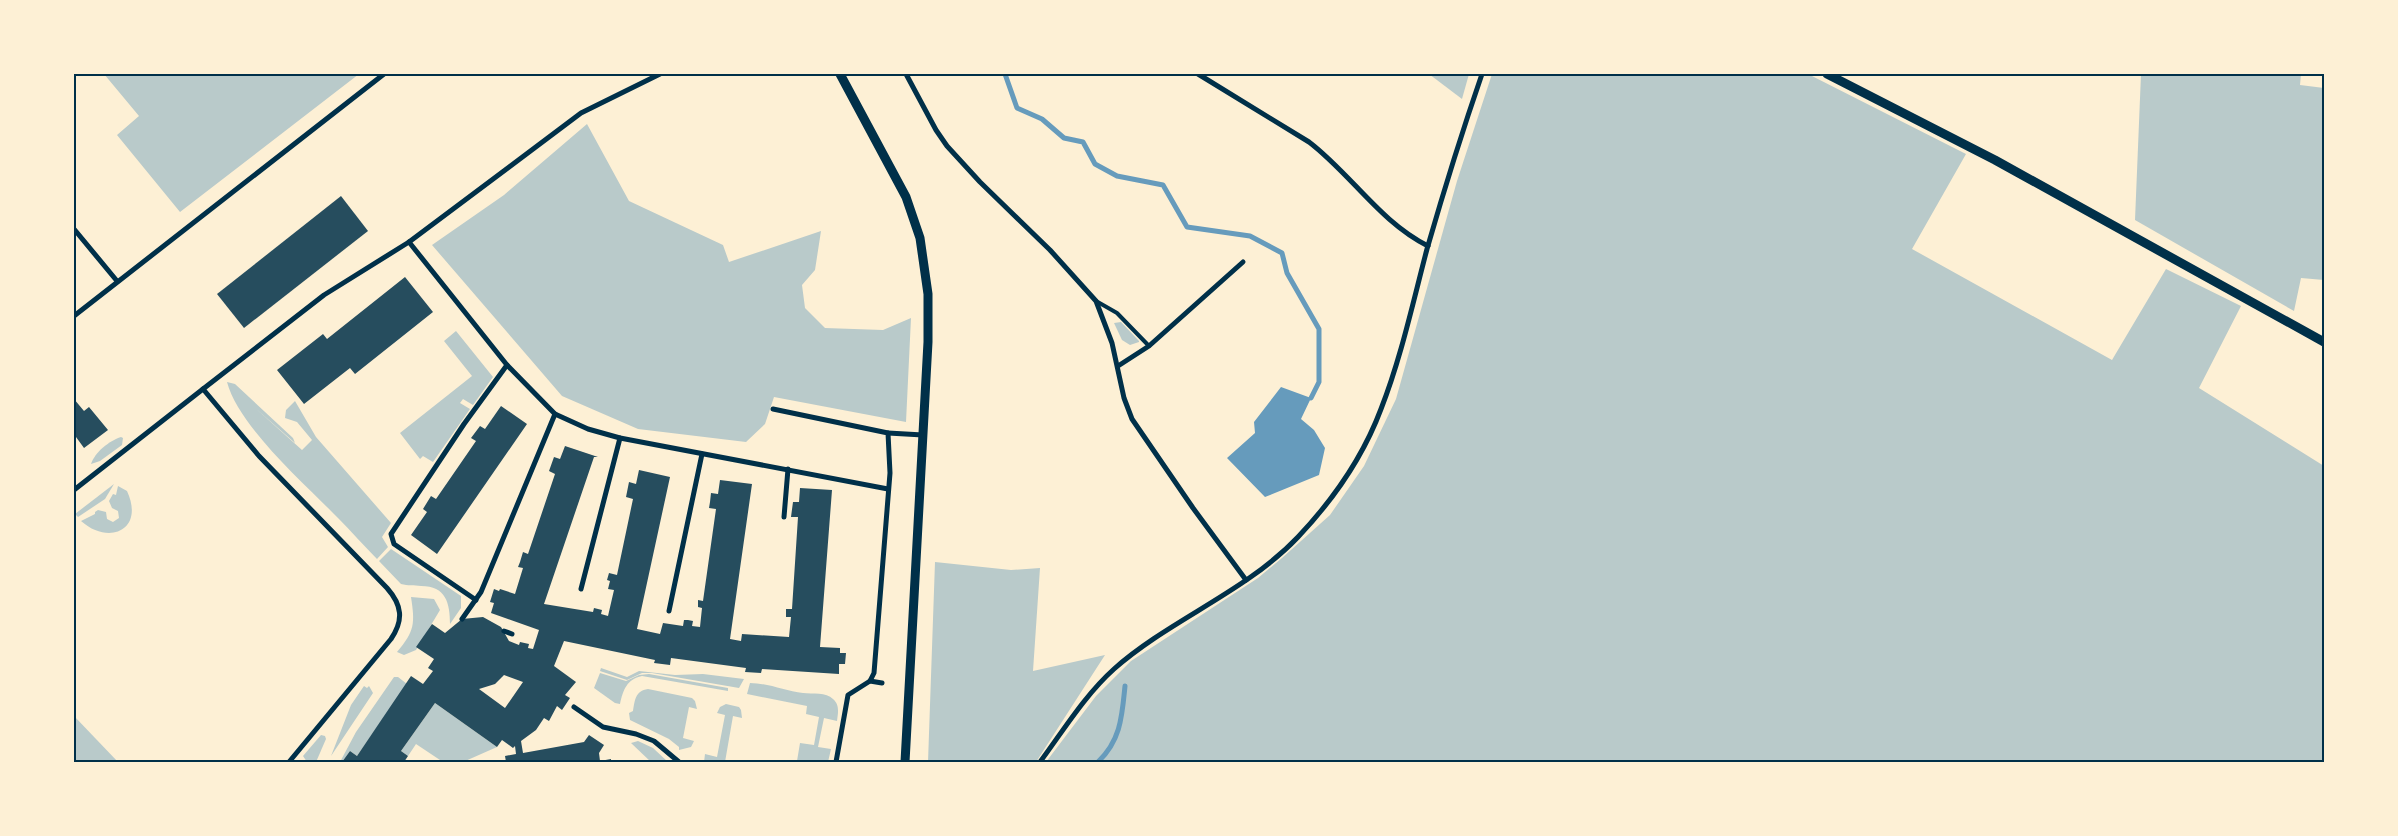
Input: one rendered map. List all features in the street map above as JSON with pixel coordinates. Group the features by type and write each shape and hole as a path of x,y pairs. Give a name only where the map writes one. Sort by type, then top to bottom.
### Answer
{"street":[{"path":"74,316 384,74"},
{"path":"74,490 324,295 410,242 581,113 660,74"},
{"path":"840,74 906,197 920,238 927,278 928,313 923,435 905,762"},
{"path":"906,74 936,130 947,146 980,182 1050,250 1096,301 1118,366 1124,398 1141,433 1246,580"},
{"path":"1198,74 1308,142 1324,154 1398,227 1428,246"},
{"path":"1040,762 1086,701 1113,670 1134,653 1246,580 1296,540 1343,482 1361,451 1381,408 1428,246 1482,74"},
{"path":"1827,74 1995,160 2324,342"},
{"path":"74,229 117,281"},
{"path":"410,242 507,365 555,414 588,430 620,438 888,489"},
{"path":"1118,366 1149,346 1243,262"},
{"path":"476,600 394,544 392,534 464,424 507,365"},
{"path":"203,389 259,456 387,588 395,598 401,614 399,628 391,639 289,762"},
{"path":"773,409 888,433 923,435"},
{"path":"462,619 469,615 476,600 555,414"},
{"path":"836,762 848,695 870,681 874,673 888,489 888,433"},
{"path":"581,589 620,438"},
{"path":"669,611 702,454"},
{"path":"784,517 788,469"},
{"path":"504,631 512,634"},
{"path":"870,681 882,683"},
{"path":"574,707 603,727 654,741 679,762"}],"lane":[{"path":"1096,301 1117,313 1149,346"}],"shaded area":[{"path":"104,74 359,74 180,212 117,135 139,116"},
{"path":"1429,74 1469,74 1462,99"},
{"path":"1492,74 1808,74 1966,154 1912,249 2112,360 2166,269 2241,306 2199,388 2324,466 2324,762 1046,762 1096,696 1131,661 1258,578 1282,558 1330,515 1364,466 1396,399 1457,181"},
{"path":"2141,74 2301,74 2300,85 2324,88 2324,280 2301,278 2294,311 2135,220"},
{"path":"587,124 629,201 723,245 729,262 821,231 815,270 802,285 805,308 825,328 883,330 911,318 906,422 774,397 765,424 746,442 638,429 562,396 432,245 504,195"},
{"path":"1121,322 1139,342 1130,345 1122,340 1114,323"},
{"path":"456,331 493,377 473,405 463,399 460,403 470,409 433,462 423,456 420,459 400,433 472,376 444,341"},
{"path":"227,382 235,384 293,438 295,443 253,406 302,450 312,440 297,422 285,418 286,410 295,401 316,437 391,523 382,537 388,547 377,559 259,436 234,399"},
{"path":"121,437 123,438 122,445 100,461 91,464 103,448"},
{"path":"114,484 105,499 78,517 75,514"},
{"path":"118,486 127,491 131,505 131,516 128,524 121,530 113,533 92,528 81,521 95,514 98,510 106,512 107,519 113,522 119,518 118,511 112,508 109,501 113,494 116,495"},
{"path":"391,549 461,596 461,608 450,624 449,609 441,592 429,587 401,584 379,561"},
{"path":"935,562 1011,570 1040,568 1033,671 1105,655 1036,762 928,762"},
{"path":"411,597 434,599 440,610 416,650 404,655 397,652 407,638 412,626"},
{"path":"601,668 627,677 639,671 675,675 703,674 744,679 739,688 652,673 642,673 627,680 600,671"},
{"path":"600,673 626,681 639,675 649,674 728,688 728,691 642,676 629,682 620,704 615,703 594,688"},
{"path":"394,677 398,677 407,684 357,756 350,751 340,762 356,732"},
{"path":"750,683 763,684 796,692 823,694 835,701 838,706 837,721 824,718 818,747 831,749 828,762 797,761 800,743 814,745 819,717 806,714 807,706 747,694"},
{"path":"364,686 367,688 369,686 373,693 331,756 351,705"},
{"path":"648,689 692,698 695,701 697,709 689,707 683,738 694,741 691,747 679,750 679,747 669,739 630,720 629,713 633,711 636,697 640,692"},
{"path":"435,703 497,747 463,762 443,762 416,744 408,756 401,751"},
{"path":"726,704 739,707 742,718 733,716 725,762 704,762 705,754 717,757 725,715 717,713 720,707"},
{"path":"74,716 118,762 74,762"},
{"path":"321,735 325,736 326,739 316,762 307,762 303,756"},
{"path":"638,741 653,748 668,762 651,762 631,743"}],"water":[{"path":"1281,387 1311,398 1301,419 1314,430 1325,448 1319,475 1265,497 1227,458 1255,433 1254,422"}],"building":[{"path":"341,196 368,231 244,328 217,294"},
{"path":"405,277 433,312 355,374 350,368 304,404 277,370 323,334 327,339"},
{"path":"74,399 84,411 89,407 108,430 84,448 76,437 74,439"},
{"path":"501,406 527,424 437,554 411,535 427,512 423,509 431,496 436,499 476,441 471,438 480,426 485,429"},
{"path":"565,446 598,457 594,457 544,604 593,612 594,608 602,610 601,614 608,616 614,590 608,589 610,581 607,580 609,573 617,575 633,499 626,497 629,482 636,484 639,470 670,477 637,629 660,634 663,623 683,626 684,620 688,620 693,621 692,626 700,627 702,608 698,607 698,600 703,601 716,509 709,508 711,493 718,494 720,480 752,484 730,639 741,641 742,634 789,637 791,617 786,617 786,609 792,609 798,517 791,517 793,502 799,502 800,488 832,490 820,647 840,648 840,653 846,653 845,664 839,664 839,674 762,669 761,673 745,672 746,668 671,658 670,665 654,663 655,660 564,641 554,666 576,682 565,695 570,698 562,710 557,706 549,721 544,718 536,730 521,741 523,753 584,742 589,735 604,745 599,753 600,761 611,759 611,762 506,762 505,756 516,754 515,746 513,748 502,740 497,747 435,703 401,751 408,756 404,762 342,762 350,751 357,756 411,676 423,684 433,671 428,668 434,659 416,647 432,624 445,633 462,619 483,617 501,627 509,641 519,645 520,642 529,644 528,648 533,649 539,630 491,613 494,603 490,602 494,589 515,594 523,568 518,567 523,552 528,554 555,474 549,471 554,457 560,459","holes":["504,675 523,682 505,708 479,689 495,684"]}],"waterway":[{"path":"1005,74 1017,108 1042,119 1064,138 1083,142 1095,164 1117,176 1163,185 1187,227 1250,236 1282,253 1287,273 1319,329 1319,382 1311,398"},
{"path":"1098,762 1106,754 1116,736 1121,717 1125,686"}]}
